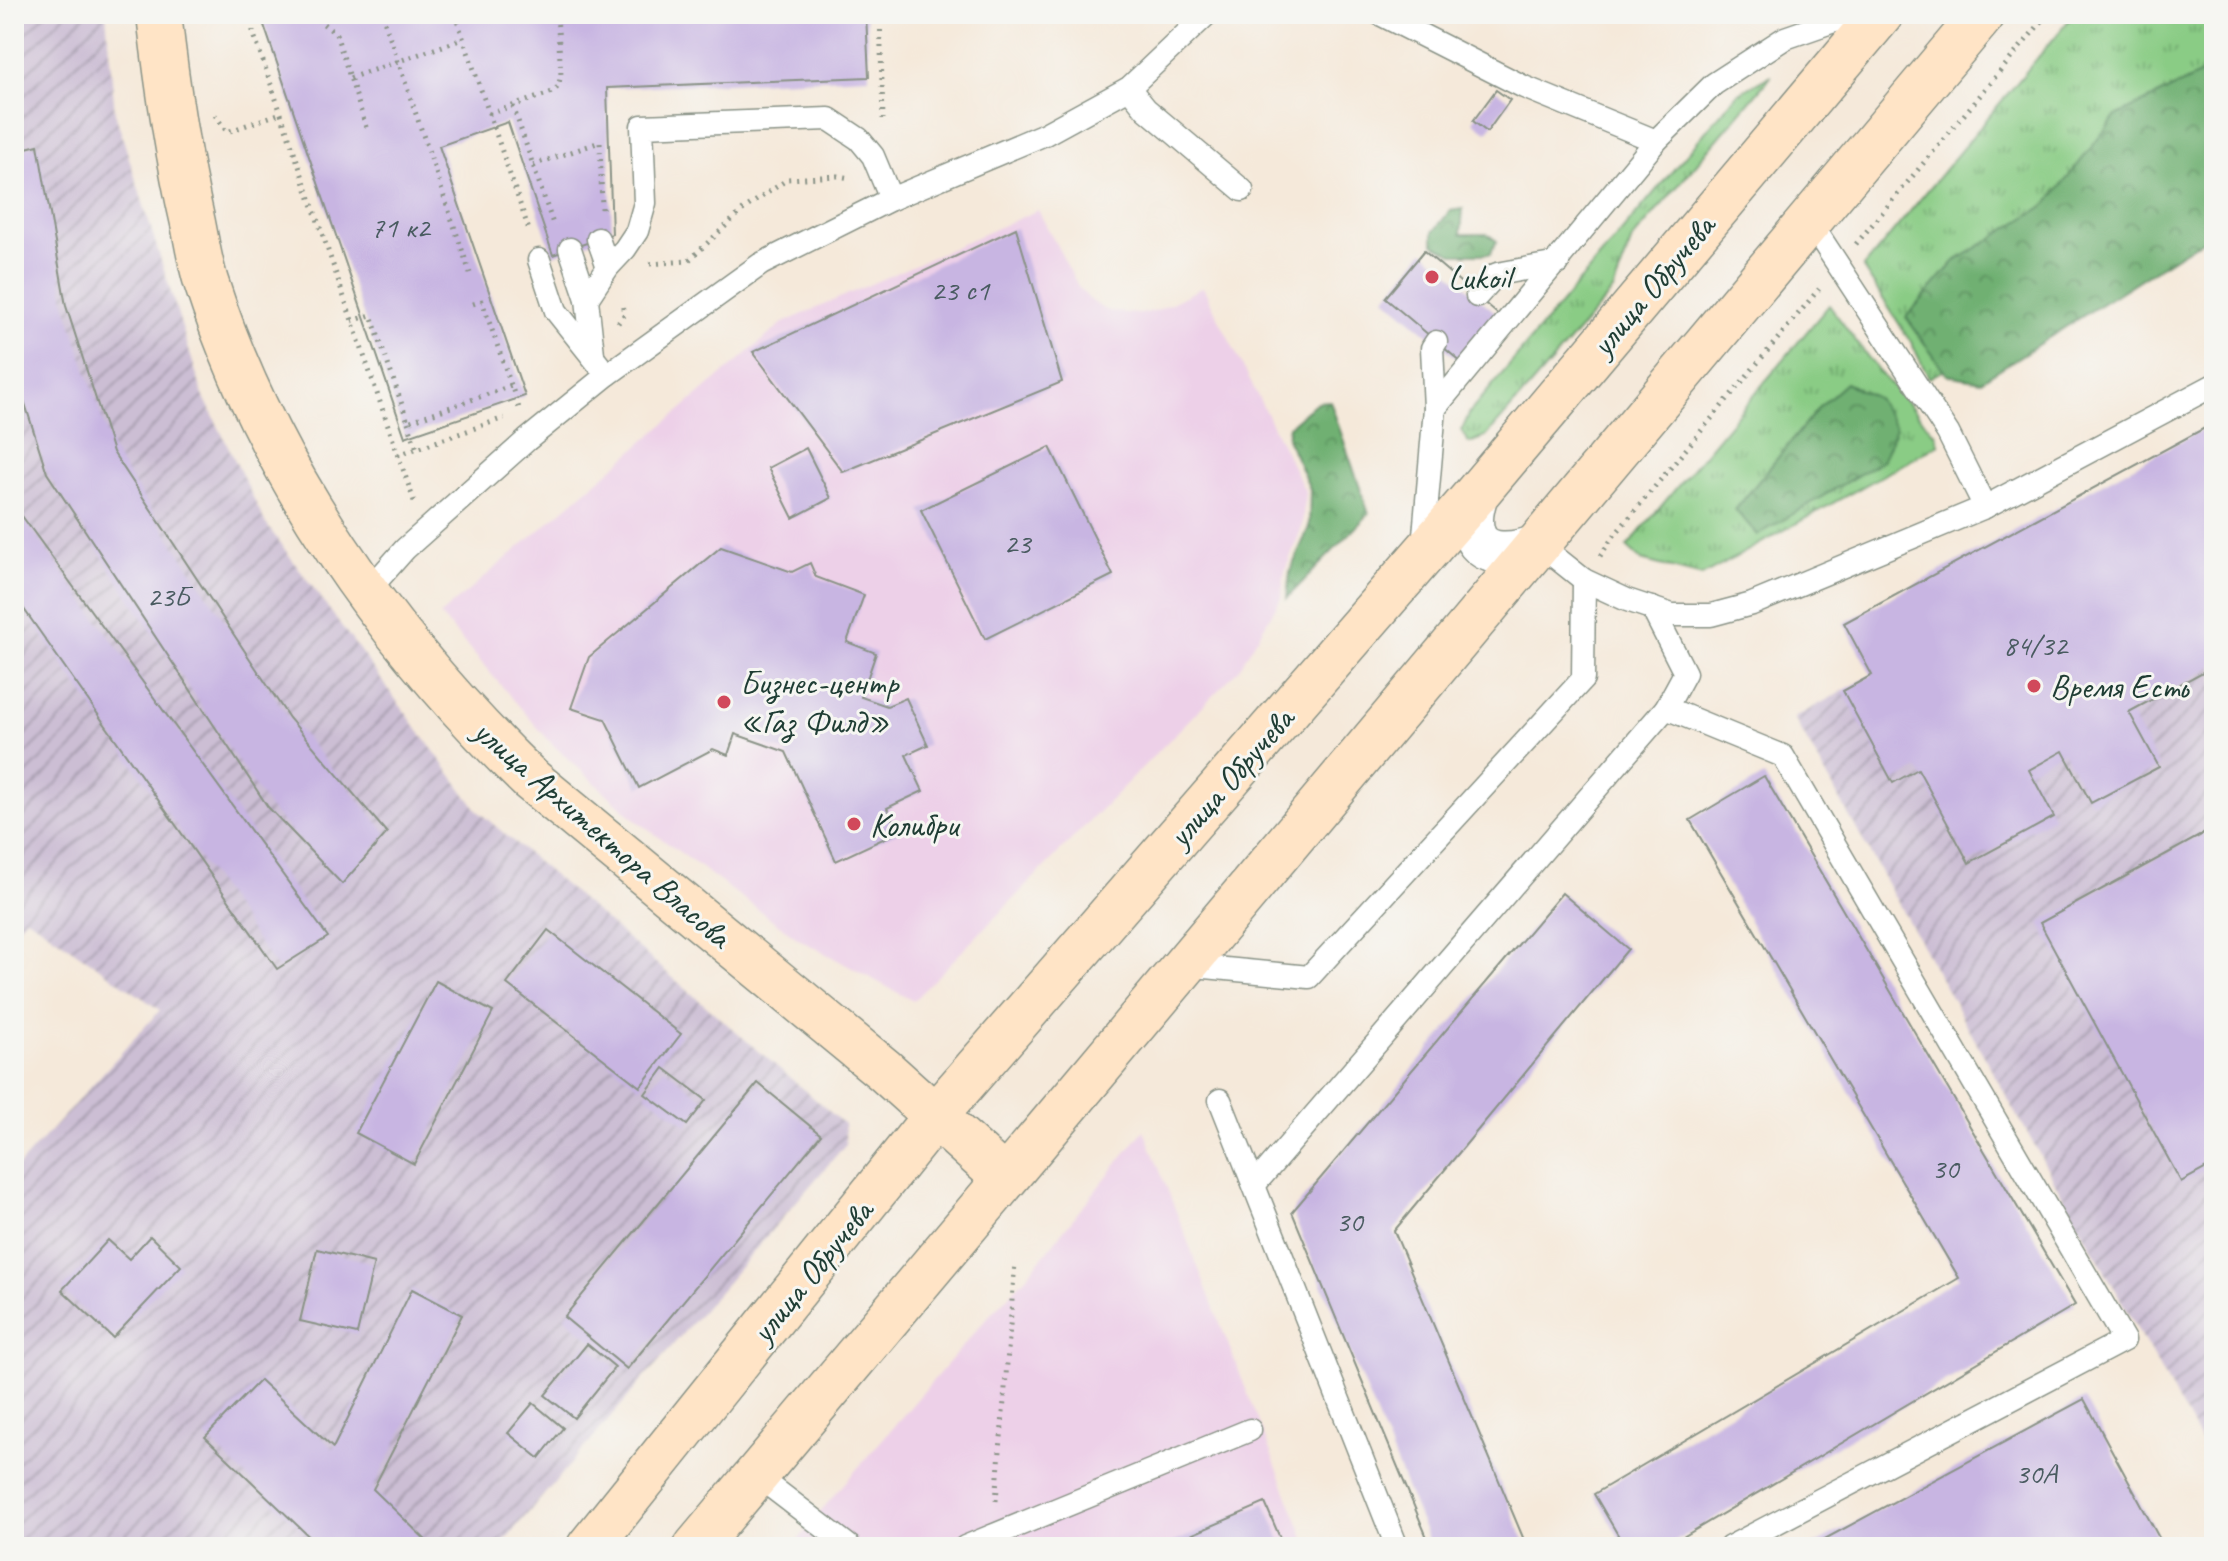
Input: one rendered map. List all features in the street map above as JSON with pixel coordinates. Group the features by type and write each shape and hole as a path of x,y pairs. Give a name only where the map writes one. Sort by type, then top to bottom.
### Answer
{"main road":[{"name":"улица Архитектора Власова","path":"159,14 180,166 205,279 232,354 281,459 353,575 479,730 530,779 884,1070 1004,1178"},
{"name":"улица Обручева","path":"589,1547 935,1116 1477,493 1881,14"},
{"path":"696,1547 1983,14"}],"street":[{"path":"1477,493 1472,520 1477,538 1484,546 1508,555 1540,545"}],"lane":[{"path":"367,592 405,549 527,440 607,375 761,264 891,199 1045,134 1129,88 1207,14"},
{"path":"1380,14 1524,87 1656,141"},
{"path":"1435,408 1656,141 1714,84 1785,38 1828,18 1869,14"},
{"path":"1129,88 1146,109 1242,190"},
{"path":"587,299 637,231 645,203 642,126 829,119 859,139 873,156 891,199"},
{"path":"1810,222 1948,433 1985,507"},
{"path":"600,232 608,267"},
{"path":"564,244 587,299 593,354"},
{"path":"539,260 556,311 607,375"},
{"path":"1477,296 1497,274 1558,263"},
{"path":"1422,556 1435,408 1432,348 1436,342"},
{"path":"1540,545 1584,580 1627,600 1672,615 1711,615 1752,604 1985,507 2214,385"},
{"path":"1184,965 1309,977 1583,679 1584,580"},
{"path":"1255,1184 1666,708 1685,673 1652,608"},
{"path":"1666,708 1783,756 2124,1340 1730,1547"},
{"path":"1220,1100 1397,1547"},
{"path":"965,1547 1250,1430"},
{"path":"756,1475 850,1547"}],"path":[{"path":"253,14 253,32 419,516"},
{"path":"311,14 336,34 367,130"},
{"path":"382,14 470,273"},
{"path":"455,14 539,260"},
{"path":"489,114 550,93 558,87 561,75 557,14"},
{"path":"880,14 883,121"},
{"path":"1584,580 1613,537 2048,14"},
{"path":"350,78 463,39"},
{"path":"513,106 564,244"},
{"path":"227,132 281,113"},
{"path":"533,165 600,142 600,232"},
{"path":"608,267 688,261 744,209 788,179 851,178"},
{"path":"473,304 482,301 520,413"},
{"path":"621,308 624,315"},
{"path":"352,321 371,315 417,449"},
{"path":"408,422 511,386"},
{"path":"398,455 506,418"},
{"path":"994,1534 1015,1263"}],"shaded area":[{"path":"14,14 106,14 115,113 203,395 266,524 479,812 844,1124 846,1144 499,1547 14,1547 14,1171 160,1010 26,917 14,933"},
{"path":"1038,210 1079,288 1103,309 1140,314 1158,310 1203,287 1305,491 1302,527 1285,571 1281,598 1238,670 913,1001 797,938 637,821 552,744 440,615 783,323"},
{"path":"2214,423 2214,1465 1794,718 1872,675 1844,623"},
{"path":"1144,1130 1308,1547 793,1547 987,1318 1027,1276"}],"green space":[{"path":"2074,14 2214,14 2214,215 1929,378 1911,342 1863,268"},
{"path":"2211,69 2214,71 2214,232 1981,381 1947,375 1906,317 1954,262 2047,204 2116,116"},
{"path":"1772,75 1632,240 1613,291 1486,437 1469,443 1462,430 1470,412 1737,94"},
{"path":"1463,209 1461,234 1487,234 1497,241 1490,254 1453,254 1433,244 1433,232 1450,211"},
{"path":"1829,305 1877,369 1936,435 1939,444 1702,576 1641,560 1627,547"},
{"path":"1846,383 1877,398 1896,427 1883,460 1758,535 1735,510 1820,406"},
{"path":"1330,401 1369,514 1287,598 1290,572 1309,527 1310,489 1287,438 1289,426 1317,402"}],"building":[{"path":"263,14 866,14 869,77 607,88 612,234 553,255 508,122 439,146 525,396 405,437 264,25"},
{"path":"1496,90 1510,100 1487,132 1473,121"},
{"path":"38,145 66,306 113,452 289,718 387,833 342,884 268,807 47,473 14,369 14,151"},
{"path":"1016,228 1062,382 843,472 753,352"},
{"path":"1424,251 1501,317 1462,363 1385,298"},
{"path":"2214,423 2214,666 2129,712 2159,767 2091,803 2063,751 2029,770 2054,817 1969,863 1918,769 1893,783 1843,691 1872,675 1844,623"},
{"path":"1050,447 1113,575 985,639 921,510"},
{"path":"806,448 831,498 793,518 768,468"},
{"path":"14,505 328,937 277,969 14,595"},
{"name":"Бизнес-центр «Газ Филд»","path":"721,547 792,572 810,563 816,577 864,595 847,642 876,653 861,697 887,706 906,698 928,745 906,755 923,791 887,808 898,832 836,861 786,752 735,734 728,755 713,749 639,788 605,719 571,708 589,657"},
{"path":"1764,776 2075,1305 1666,1547 1625,1547 1594,1494 1959,1278 1690,820"},
{"path":"2214,828 2214,1164 2181,1182 2040,923"},
{"path":"1562,893 1628,949 1394,1231 1527,1547 1431,1547 1292,1212"},
{"path":"548,930 681,1034 640,1087 507,984"},
{"path":"436,981 493,1012 414,1164 356,1133"},
{"path":"664,1068 706,1100 687,1125 645,1094"},
{"path":"758,1083 821,1135 627,1369 564,1317"},
{"path":"150,1236 181,1266 113,1338 62,1290 108,1240 129,1259"},
{"path":"317,1249 374,1263 357,1334 300,1321"},
{"path":"412,1289 462,1315 373,1489 433,1547 320,1547 205,1437 260,1380 333,1448"},
{"path":"587,1344 615,1367 574,1418 545,1395"},
{"path":"2084,1399 2164,1547 1810,1547"},
{"path":"533,1403 563,1428 539,1458 508,1433"},
{"path":"1265,1503 1284,1547 1163,1547"}],"place":[{"name":"Lukoil","path":"1432,277"},
{"name":"Время Есть","path":"2034,686"},
{"name":"Бизнес-центр «Газ Филд»","path":"724,702"},
{"name":"Колибри","path":"854,824"}]}
